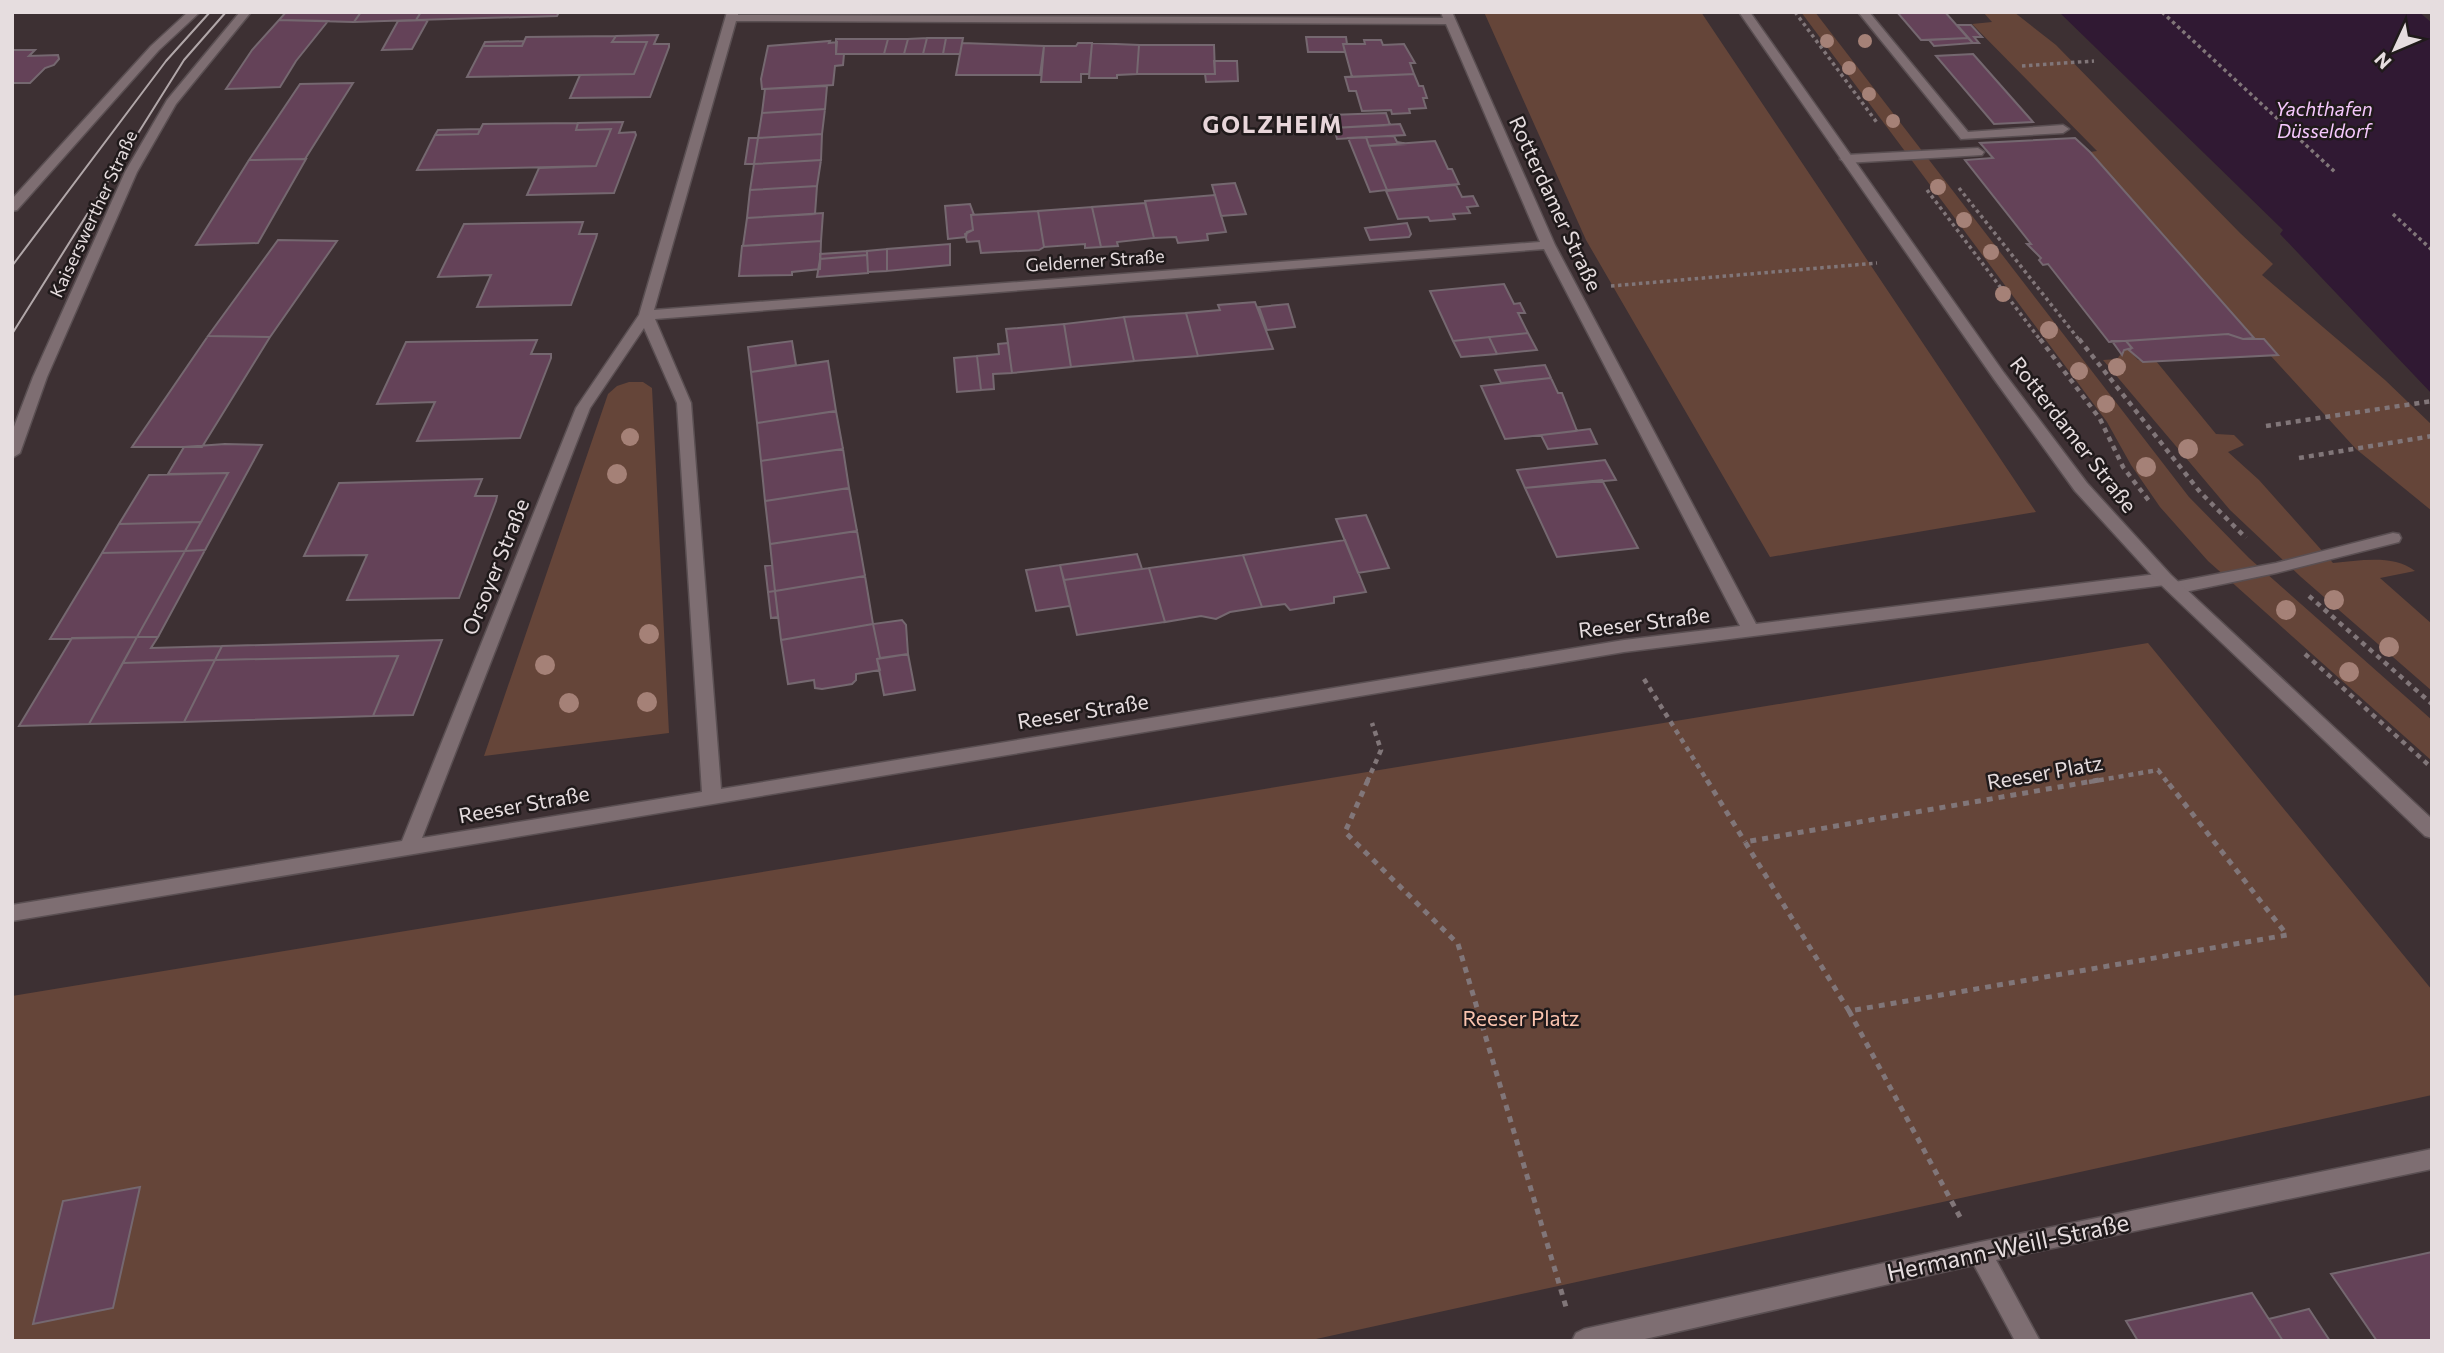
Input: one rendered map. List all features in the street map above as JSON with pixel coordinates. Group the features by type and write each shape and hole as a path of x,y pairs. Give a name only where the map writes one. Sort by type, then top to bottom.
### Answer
{"street":[{"name":"Kaiserswerther Straße","path":"12,207 155,48 195,12"},
{"name":"Kaiserswerther Straße","path":"12,453 40,377 131,172 170,103 246,12"},
{"name":"Rotterdamer Straße","path":"1744,12 1917,260 2081,487 2170,583 2432,831"},
{"path":"1863,12 1965,136 2063,129"},
{"path":"731,15 1447,16"},
{"name":"Orsoyer Straße","path":"409,847 583,408 646,315 731,15"},
{"name":"Rotterdamer Straße","path":"1447,16 1548,245 1752,632"},
{"path":"1846,159 1978,152"},
{"name":"Gelderner Straße","path":"646,315 1548,245"},
{"path":"646,315 684,403 712,796"},
{"name":"Reeser Straße","path":"12,913 1624,646 2170,583 2276,568 2393,538"},
{"name":"Hermann-Weill-Straße","path":"1584,1341 1980,1253 2432,1159"},
{"path":"1980,1253 2028,1341"}],"path":[{"path":"1795,12 2100,419 2123,467 2151,504"},
{"path":"2162,12 2335,172"},
{"path":"2022,66 2094,61"},
{"path":"1933,154 2200,492 2276,568 2432,704"},
{"path":"2393,214 2432,250"},
{"path":"1571,290 1917,260"},
{"path":"2266,426 2432,401"},
{"path":"2298,458 2432,436"},
{"path":"1624,646 1849,1011 1980,1253"},
{"path":"2302,651 2432,768"},
{"path":"1360,690 1381,750 1345,832 1458,944 1564,1300"},
{"name":"Reeser Platz","path":"1745,842 2158,770 2287,935 1849,1011"}],"green space":[{"path":"1484,12 1701,12 2036,512 1770,557 1586,240"},
{"path":"1801,12 1815,12 2189,497 2249,558 2432,720 2432,761 2208,561 2160,507 2131,465 2107,422"},
{"path":"1983,12 2014,12 2056,45 2273,264 2262,275 2385,380 2432,425 2432,511 2356,449 2270,355 2278,354 2264,339 2254,338 2090,152 2097,151 1972,24 1992,22"},
{"path":"2124,350 2129,350 2138,360 2156,361 2216,434 2234,435 2244,445 2228,452 2259,480 2333,563 2386,560 2415,571 2380,578 2432,624 2432,691 2301,577 2230,510 2103,360 2117,359"},
{"path":"629,382 643,382 652,388 669,733 484,756 608,394 617,386"},
{"name":"Reeser Platz","path":"2148,643 2432,990 2432,1095 1307,1341 12,1341 12,996"}],"water":[{"name":"Yachthafen Düsseldorf","path":"2059,12 2419,12 2432,23 2432,394 2280,234 2283,230"}],"building":[{"path":"286,12 361,12 354,22 279,20"},
{"path":"361,12 421,12 416,20 354,22"},
{"path":"421,12 559,12 557,16 416,20"},
{"path":"1897,12 1945,12 1968,38 1921,40"},
{"path":"279,20 328,21 296,61 280,87 226,89 252,50"},
{"path":"428,20 412,49 382,50 398,21"},
{"path":"1957,25 1971,25 1982,37 1974,37 1979,43 1973,43"},
{"path":"658,35 654,44 669,44 669,47 650,97 570,98 580,75 634,74 647,42 612,42 616,36"},
{"path":"616,36 612,42 647,42 634,74 467,77 483,46 522,46 526,37"},
{"path":"1306,37 1346,37 1347,44 1343,44 1345,52 1308,52"},
{"path":"927,38 946,38 943,54 923,54"},
{"path":"927,38 923,54 904,54 908,39"},
{"path":"946,38 963,38 960,54 943,54"},
{"path":"1968,38 1973,43 1934,46 1929,40"},
{"path":"836,39 888,39 884,54 836,54"},
{"path":"888,39 908,39 904,54 884,54"},
{"path":"1364,40 1381,40 1383,45 1404,44 1415,63 1410,63 1414,74 1352,77 1343,44 1365,44"},
{"path":"524,41 522,46 483,46 485,42"},
{"path":"830,41 829,43 837,42 836,54 844,54 843,65 835,66 833,85 762,89 761,79 768,46"},
{"path":"962,43 1044,46 1040,75 956,75"},
{"path":"1078,43 1092,43 1089,74 1081,74 1081,82 1041,82 1044,46 1076,46"},
{"path":"1092,43 1139,45 1137,74 1117,75 1117,78 1089,78"},
{"path":"1139,45 1214,45 1215,74 1137,74"},
{"path":"12,50 35,50 29,56 58,55 59,59 30,83 12,83"},
{"path":"1973,54 2033,122 1994,124 1936,56"},
{"path":"1214,61 1237,61 1238,81 1206,82 1205,74 1215,74"},
{"path":"1414,74 1419,86 1423,86 1427,98 1423,98 1426,108 1409,109 1410,113 1392,114 1391,110 1362,111 1356,91 1349,91 1345,77"},
{"path":"353,83 305,159 249,160 300,84"},
{"path":"827,86 825,109 762,113 765,89"},
{"path":"825,109 822,134 758,138 762,113"},
{"path":"1386,113 1390,125 1334,128 1330,115"},
{"path":"623,122 619,133 635,132 636,135 614,193 527,195 539,168 596,166 611,129 576,130 578,123"},
{"path":"578,123 576,130 611,129 596,166 417,170 435,135 478,134 483,124"},
{"path":"1400,124 1405,135 1337,139 1334,128"},
{"path":"480,129 478,134 435,135 438,130"},
{"path":"822,134 821,160 754,164 758,138"},
{"path":"1394,136 1397,142 1408,144 1369,146 1366,137"},
{"path":"1366,137 1387,190 1370,192 1348,138"},
{"path":"749,138 758,138 754,164 745,164"},
{"path":"2075,138 2254,338 2243,339 2228,334 2109,342 2048,264 2043,265 2039,260 2041,258 2027,244 2031,244 1965,160 1993,158 1980,143"},
{"path":"1435,141 1448,169 1452,169 1459,184 1387,190 1369,146"},
{"path":"306,159 258,243 196,245 249,160"},
{"path":"821,160 817,186 750,190 754,164"},
{"path":"1235,183 1246,214 1221,216 1212,185"},
{"path":"1456,185 1462,197 1473,196 1478,206 1467,207 1470,213 1453,214 1455,219 1398,219 1386,191"},
{"path":"817,186 815,214 747,218 750,190"},
{"path":"1215,195 1226,232 1207,234 1208,240 1178,243 1176,237 1154,238 1145,201"},
{"path":"1145,203 1154,238 1117,242 1118,246 1101,247 1092,207"},
{"path":"970,204 974,215 971,215 973,230 967,232 966,237 948,239 945,206"},
{"path":"1092,207 1101,247 1085,248 1085,244 1044,247 1038,211"},
{"path":"1038,211 1044,247 1039,250 981,253 979,241 967,242 965,234 973,230 971,215"},
{"path":"823,213 821,241 743,246 747,218"},
{"path":"583,222 579,234 597,234 571,305 477,307 491,275 438,277 464,224"},
{"path":"1407,223 1411,234 1409,237 1370,240 1365,228"},
{"path":"278,240 337,241 270,337 208,336"},
{"path":"821,241 820,269 792,272 792,275 739,276 742,246"},
{"path":"950,244 950,265 887,271 887,249"},
{"path":"887,249 887,271 868,272 867,251"},
{"path":"867,251 867,255 820,259 820,254"},
{"path":"867,255 868,273 817,277 820,259"},
{"path":"1504,284 1514,304 1520,303 1525,313 1518,313 1528,333 1453,341 1430,291"},
{"path":"1255,302 1273,349 1198,356 1186,313 1220,310 1218,305"},
{"path":"1288,304 1295,327 1267,330 1259,307"},
{"path":"1186,313 1198,356 1134,361 1124,317"},
{"path":"1124,317 1134,361 1071,367 1064,324"},
{"path":"1064,324 1071,367 1012,373 1006,329"},
{"path":"1528,333 1537,350 1497,354 1489,337"},
{"path":"2228,334 2243,339 2264,339 2278,355 2143,362 2129,350 2132,348 2126,341"},
{"path":"208,336 270,337 202,447 132,447"},
{"path":"1489,337 1497,354 1461,357 1453,341"},
{"path":"537,340 531,354 551,354 551,358 520,438 417,441 435,402 377,404 406,342"},
{"path":"792,341 796,365 751,372 748,347"},
{"path":"2112,341 2126,341 2132,348 2124,350 2122,355"},
{"path":"1008,343 1012,373 993,374 994,389 981,390 977,356 999,354 998,344"},
{"path":"977,356 981,390 957,392 954,358"},
{"path":"828,361 836,411 757,423 751,372"},
{"path":"1545,365 1551,378 1501,383 1495,370"},
{"path":"1551,378 1558,393 1562,393 1577,431 1505,439 1481,386"},
{"path":"836,411 843,449 761,461 757,423"},
{"path":"1590,429 1597,444 1548,449 1541,435"},
{"path":"262,445 205,550 185,551 228,473 168,474 184,447"},
{"path":"843,449 849,488 765,501 761,461"},
{"path":"1605,460 1616,480 1525,488 1517,470"},
{"path":"228,473 201,522 119,524 149,475"},
{"path":"482,479 475,496 497,496 459,598 347,600 367,555 304,556 339,483"},
{"path":"1602,480 1638,548 1557,557 1525,488"},
{"path":"849,488 857,531 770,544 765,501"},
{"path":"1366,515 1389,568 1358,573 1336,519"},
{"path":"201,522 185,551 102,553 119,524"},
{"path":"857,531 865,576 775,591 770,544"},
{"path":"1345,540 1366,592 1334,597 1334,603 1290,610 1285,604 1262,607 1243,555"},
{"path":"205,550 158,637 137,637 185,551"},
{"path":"185,551 137,637 50,639 102,553"},
{"path":"1137,554 1142,569 1064,580 1060,565"},
{"path":"1243,555 1262,607 1230,612 1216,619 1201,616 1165,622 1149,568"},
{"path":"772,565 775,591 768,592 765,566"},
{"path":"1060,565 1070,606 1036,611 1026,570"},
{"path":"1149,568 1165,622 1077,635 1064,580"},
{"path":"865,576 873,624 781,640 775,591"},
{"path":"775,591 778,617 771,618 768,592"},
{"path":"902,620 906,625 908,654 880,658 873,624"},
{"path":"873,624 880,670 856,674 856,680 852,684 822,689 815,688 814,680 788,684 781,640"},
{"path":"137,637 89,724 19,726 72,638"},
{"path":"137,637 158,637 151,648 222,646 215,660 123,663"},
{"path":"442,640 413,715 373,716 398,656 215,660 222,646"},
{"path":"908,654 915,690 884,695 877,659"},
{"path":"398,656 373,716 184,722 215,660"},
{"path":"215,660 184,722 89,724 123,663"},
{"path":"140,1187 113,1308 33,1324 63,1201"},
{"path":"2432,1252 2432,1341 2377,1341 2331,1274"},
{"path":"2252,1293 2283,1341 2138,1341 2126,1321"},
{"path":"2309,1309 2330,1341 2283,1341 2269,1319"}],"tram line":[{"path":"12,266 166,61 210,12"},
{"path":"12,334 184,60 226,12"}],"district":[{"name":"GOLZHEIM","path":"1273,125"}]}
